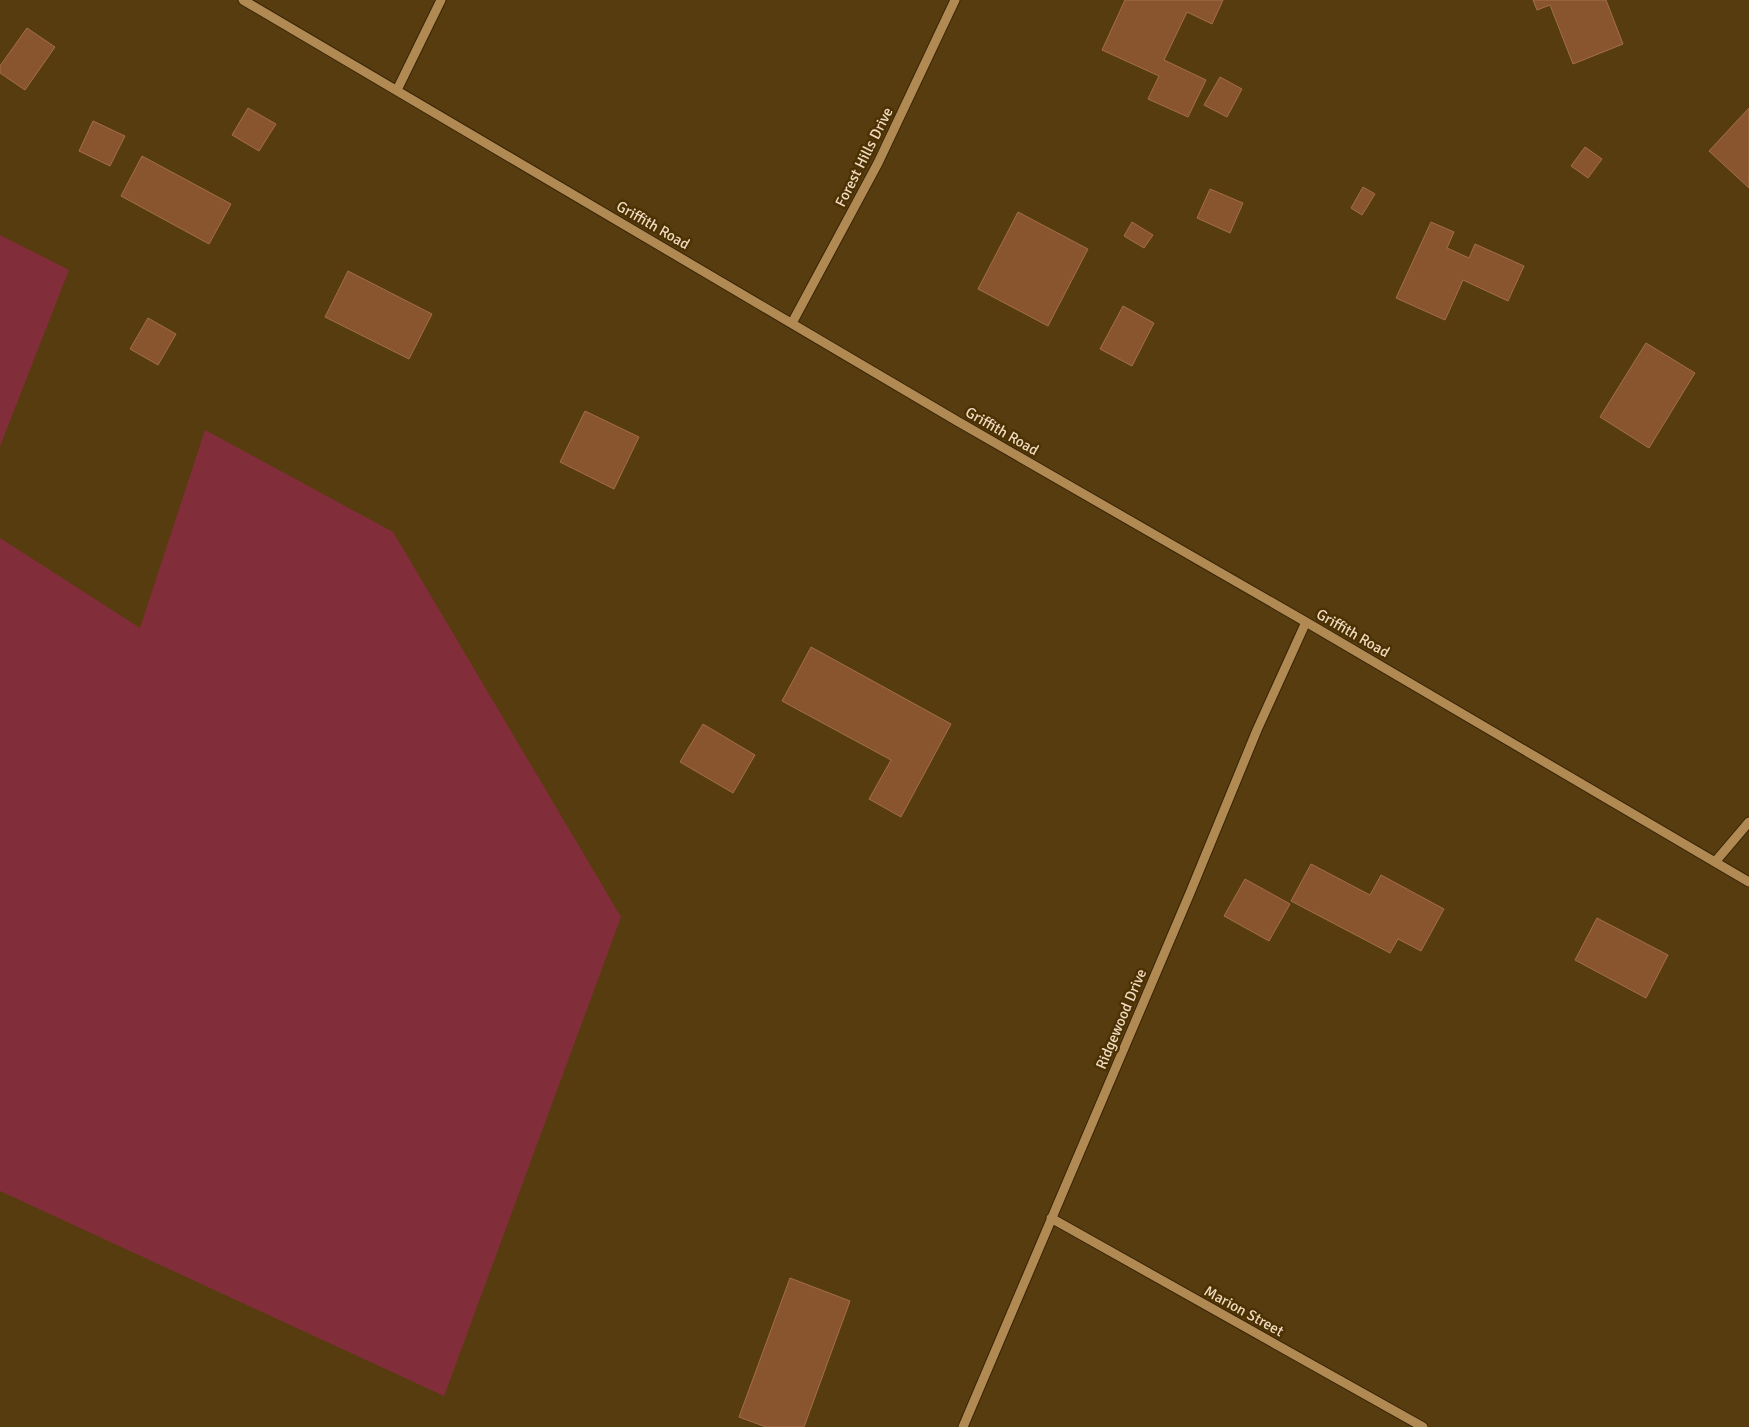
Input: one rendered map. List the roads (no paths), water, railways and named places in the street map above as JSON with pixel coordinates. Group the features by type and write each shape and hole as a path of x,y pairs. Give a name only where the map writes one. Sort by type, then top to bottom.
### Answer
{"street":[{"name":"Griffith Road","path":"243,0 958,421 1306,622 1749,882"},
{"path":"397,90 441,0"},
{"name":"Forest Hills Drive","path":"792,323 878,163 955,0"},
{"name":"Ridgewood Drive","path":"963,1427 1257,730 1306,622"},
{"path":"1715,862 1749,822"},
{"name":"Marion Street","path":"1051,1218 1423,1427"}]}
